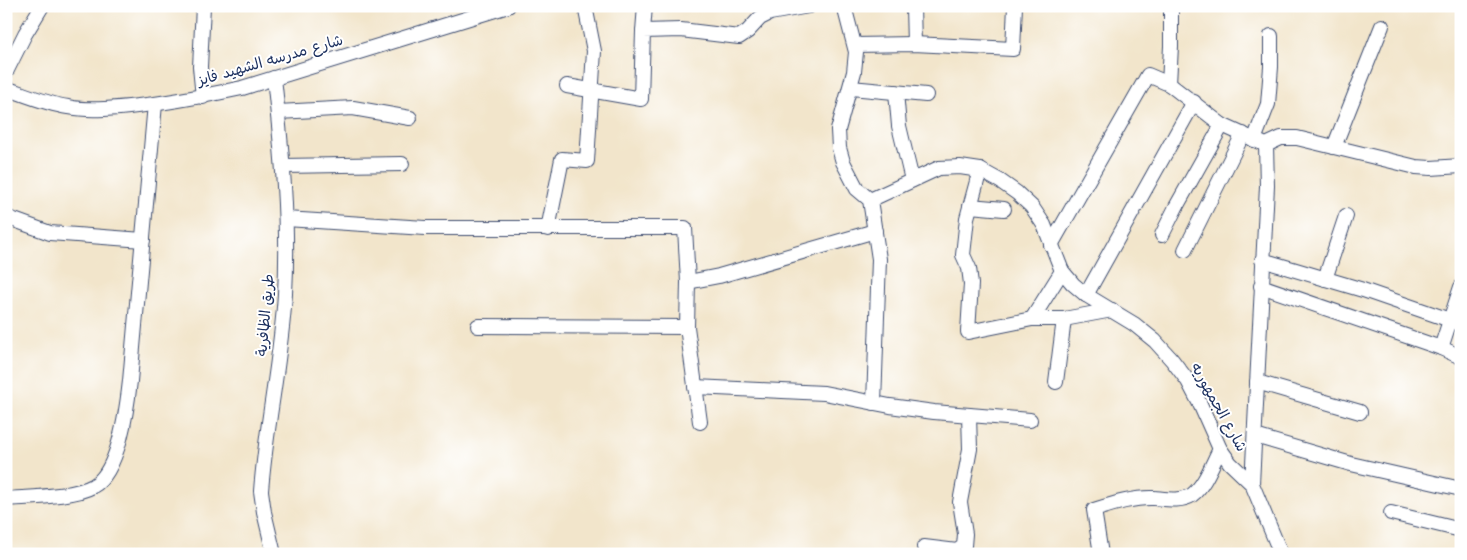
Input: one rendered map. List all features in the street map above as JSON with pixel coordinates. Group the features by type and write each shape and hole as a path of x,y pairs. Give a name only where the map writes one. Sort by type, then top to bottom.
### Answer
{"street":[{"path":"6,72 25,34 42,6"},
{"path":"203,6 200,52 203,97"},
{"name":"شارع مدرسه الشهيد فايز","path":"6,88 46,102 90,110 203,97 242,88 508,6"},
{"path":"548,229 562,158 587,161 594,51 585,6"},
{"path":"567,86 641,99 645,6"},
{"path":"643,31 681,30 739,37 748,31 760,18 770,13 809,6"},
{"path":"844,6 855,45 854,72 851,88 838,130 839,148 843,162 857,189 870,200 879,259 874,403"},
{"path":"914,6 914,44"},
{"path":"855,45 914,44 1013,49 1015,6"},
{"path":"1169,84 1171,6"},
{"path":"1334,147 1382,26"},
{"path":"1185,250 1254,140 1268,104 1271,36"},
{"path":"1051,245 1148,75 1169,84 1222,125 1254,140 1297,138 1416,167 1461,166"},
{"name":"طريق الظافرية","path":"274,78 283,166 287,257 282,323 262,490 264,512 274,554"},
{"path":"851,88 926,95"},
{"path":"896,92 899,126 912,180"},
{"path":"1086,295 1194,102"},
{"path":"6,500 83,490 94,486 104,477 110,466 127,410 155,104"},
{"path":"278,112 352,108 410,118"},
{"path":"1162,235 1222,125"},
{"path":"1252,484 1266,186 1254,140"},
{"path":"283,166 402,164"},
{"name":"شارع الجمهوريه","path":"870,200 939,168 960,166 980,170 1017,193 1032,207 1044,225 1062,271 1073,284 1086,295 1134,324 1154,341 1188,381 1220,449 1230,463 1252,484 1281,554"},
{"path":"980,170 970,206 962,256 969,268 971,284 968,332 1032,319 1064,319 1112,310"},
{"path":"970,206 1004,209"},
{"path":"6,216 50,233 142,240"},
{"path":"1326,279 1346,216"},
{"path":"286,219 425,228 685,228 688,282 687,327 700,422"},
{"path":"688,282 719,276 875,231"},
{"path":"1262,260 1450,320"},
{"path":"1032,319 1062,271"},
{"path":"1261,286 1441,348 1461,357"},
{"path":"1441,348 1461,287"},
{"path":"1056,382 1064,319"},
{"path":"478,326 687,327"},
{"path":"1257,382 1360,412"},
{"path":"695,387 824,393 925,411 1030,420"},
{"path":"924,547 958,551 964,546 965,534 961,513 961,495 970,449 969,415"},
{"path":"1255,436 1351,464 1461,489"},
{"path":"1101,554 1094,510 1138,499 1173,500 1187,497 1201,485 1220,449"},
{"path":"1391,513 1461,530"}]}
